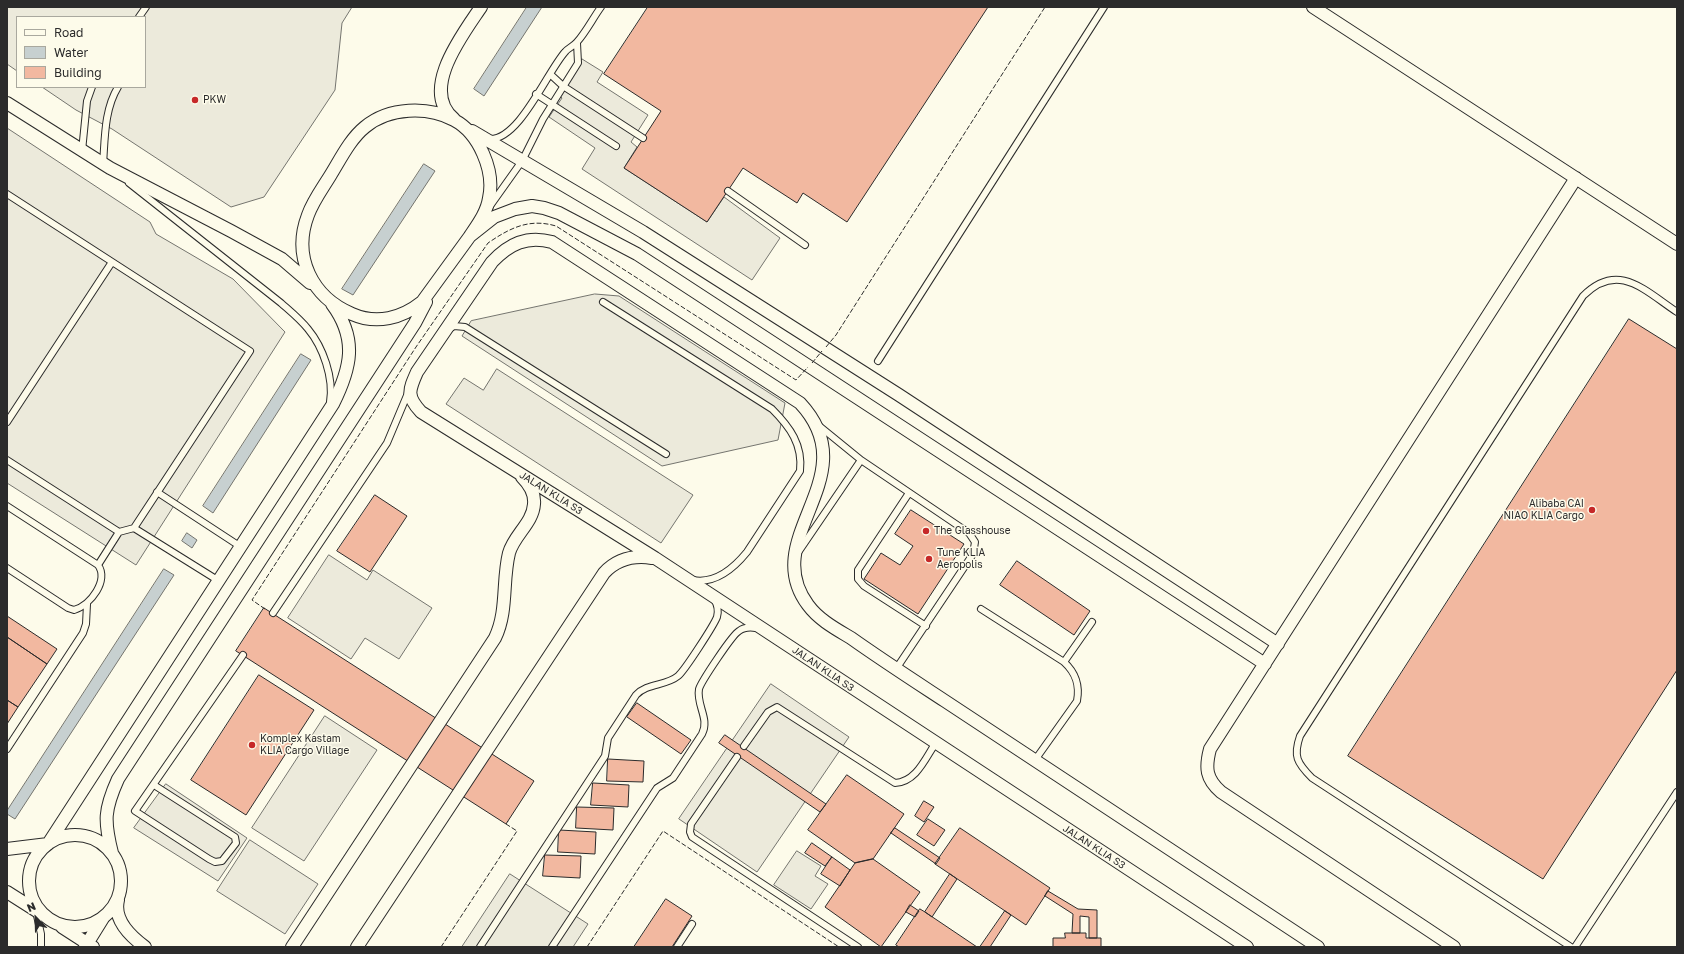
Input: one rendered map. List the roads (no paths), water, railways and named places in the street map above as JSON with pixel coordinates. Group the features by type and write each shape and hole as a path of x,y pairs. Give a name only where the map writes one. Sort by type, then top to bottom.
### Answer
{"street":[{"path":"7,103 106,166 282,259 336,306 354,315 375,320 387,319 412,310 422,302 470,236 482,217 490,198 488,174 478,143 444,109 442,100 442,87 446,62 480,7"},
{"path":"1313,7 1677,244"},
{"path":"38,909 29,886 30,870 36,856 48,844 323,420 345,381 349,356 346,332 342,321 306,270 303,258 302,243 304,228 313,203 350,144 365,127 388,115 400,112 433,112 458,122 643,232 852,365 1278,644"},
{"path":"1454,947 1221,792 1209,779 1206,765 1210,750 1576,178"},
{"path":"470,236 494,217 515,210 532,206 559,212 637,254 1265,664"},
{"path":"411,386 418,372 443,334 499,254 518,242 535,239 544,240 560,247 791,396 800,403 816,423 824,455 823,472 820,486 801,530 795,559 795,574 798,588 808,605 820,618 1318,947"},
{"path":"145,947 128,933 121,923 117,912 121,880 119,866 112,853 106,828 106,815 109,800 118,779 415,323 432,290"},
{"name":"JALAN KLIA S3","path":"411,386 410,394 412,400 421,412 655,558 935,744 1246,947"},
{"path":"292,947 500,628 509,555 516,537 530,518 534,504 531,489 517,471"},
{"path":"357,947 604,573 611,566 631,557 655,558"},
{"path":"7,849 48,844 60,837 75,835 89,837 102,843 112,853"},
{"path":"7,892 38,909 88,946 102,918"},
{"path":"56,923 72,927 88,925 102,918 113,908 119,895"}],"lane":[{"path":"140,16 146,7"},
{"path":"486,139 493,140 506,135 526,112 536,94 565,51 577,43 601,7"},
{"path":"878,361 1104,7"},
{"path":"482,217 522,161 551,104 578,63 577,43"},
{"path":"550,74 563,86 643,138"},
{"path":"82,151 87,101 92,88"},
{"path":"118,88 111,101 108,112 106,166 281,303 309,330 325,361 330,381 331,399 323,420"},
{"path":"536,94 616,146"},
{"path":"728,190 805,245"},
{"path":"7,194 250,351 134,528 119,532 98,565"},
{"path":"7,422 112,262"},
{"path":"1571,947 1312,778 1302,769 1297,760 1296,748 1300,736 1583,296 1592,287 1606,280 1621,279 1633,284 1677,312"},
{"path":"603,302 772,409 786,423 799,447 801,459 800,471 747,552 738,562 723,574 709,580 699,581 680,575"},
{"path":"443,334 454,326 465,327 666,454"},
{"path":"272,613 387,443 411,386"},
{"path":"816,423 861,460 969,533 976,542 973,554 896,669"},
{"path":"7,460 119,532"},
{"path":"795,559 861,460"},
{"path":"157,492 241,547"},
{"path":"909,493 858,570 858,578 864,586 926,626"},
{"path":"7,506 98,565 102,571 103,577 87,604 86,624 82,633 7,749"},
{"path":"134,528 219,581"},
{"path":"7,568 68,608 74,610 87,604"},
{"path":"480,947 605,756 608,738 636,695 640,690 677,677 714,623 718,611 717,605 711,595"},
{"path":"981,609 1064,662 1069,667 1078,682 1079,691 1077,701 1035,760"},
{"path":"1064,662 1092,622"},
{"path":"552,947 657,788 670,782 705,729 699,690 733,636 743,628 762,629"},
{"path":"154,785 234,837 236,843 222,861 215,862 209,859 135,812 243,655"},
{"path":"744,746 768,712 777,707 896,783 909,780 914,776 935,744"},
{"path":"737,757 691,824 690,832 692,837 858,947"},
{"path":"1575,947 1677,792"},
{"path":"38,909 41,947"},
{"path":"676,947 692,924"}],"water":[{"path":"527,7 542,7 484,96 474,89"},
{"path":"424,164 435,171 353,295 342,289"},
{"path":"301,354 311,360 213,513 203,506"},
{"path":"187,533 197,540 192,548 182,541"},
{"path":"164,569 174,575 15,819 7,814 7,811"}],"place":[{"name":"PKW","path":"195,100"},
{"name":"Alibaba CAI NIAO KLIA Cargo","path":"1592,510"},
{"name":"The Glasshouse","path":"926,531"},
{"name":"Tune KLIA Aeropolis","path":"929,559"},
{"name":"Komplex Kastam KLIA Cargo Village","path":"252,745"}]}
